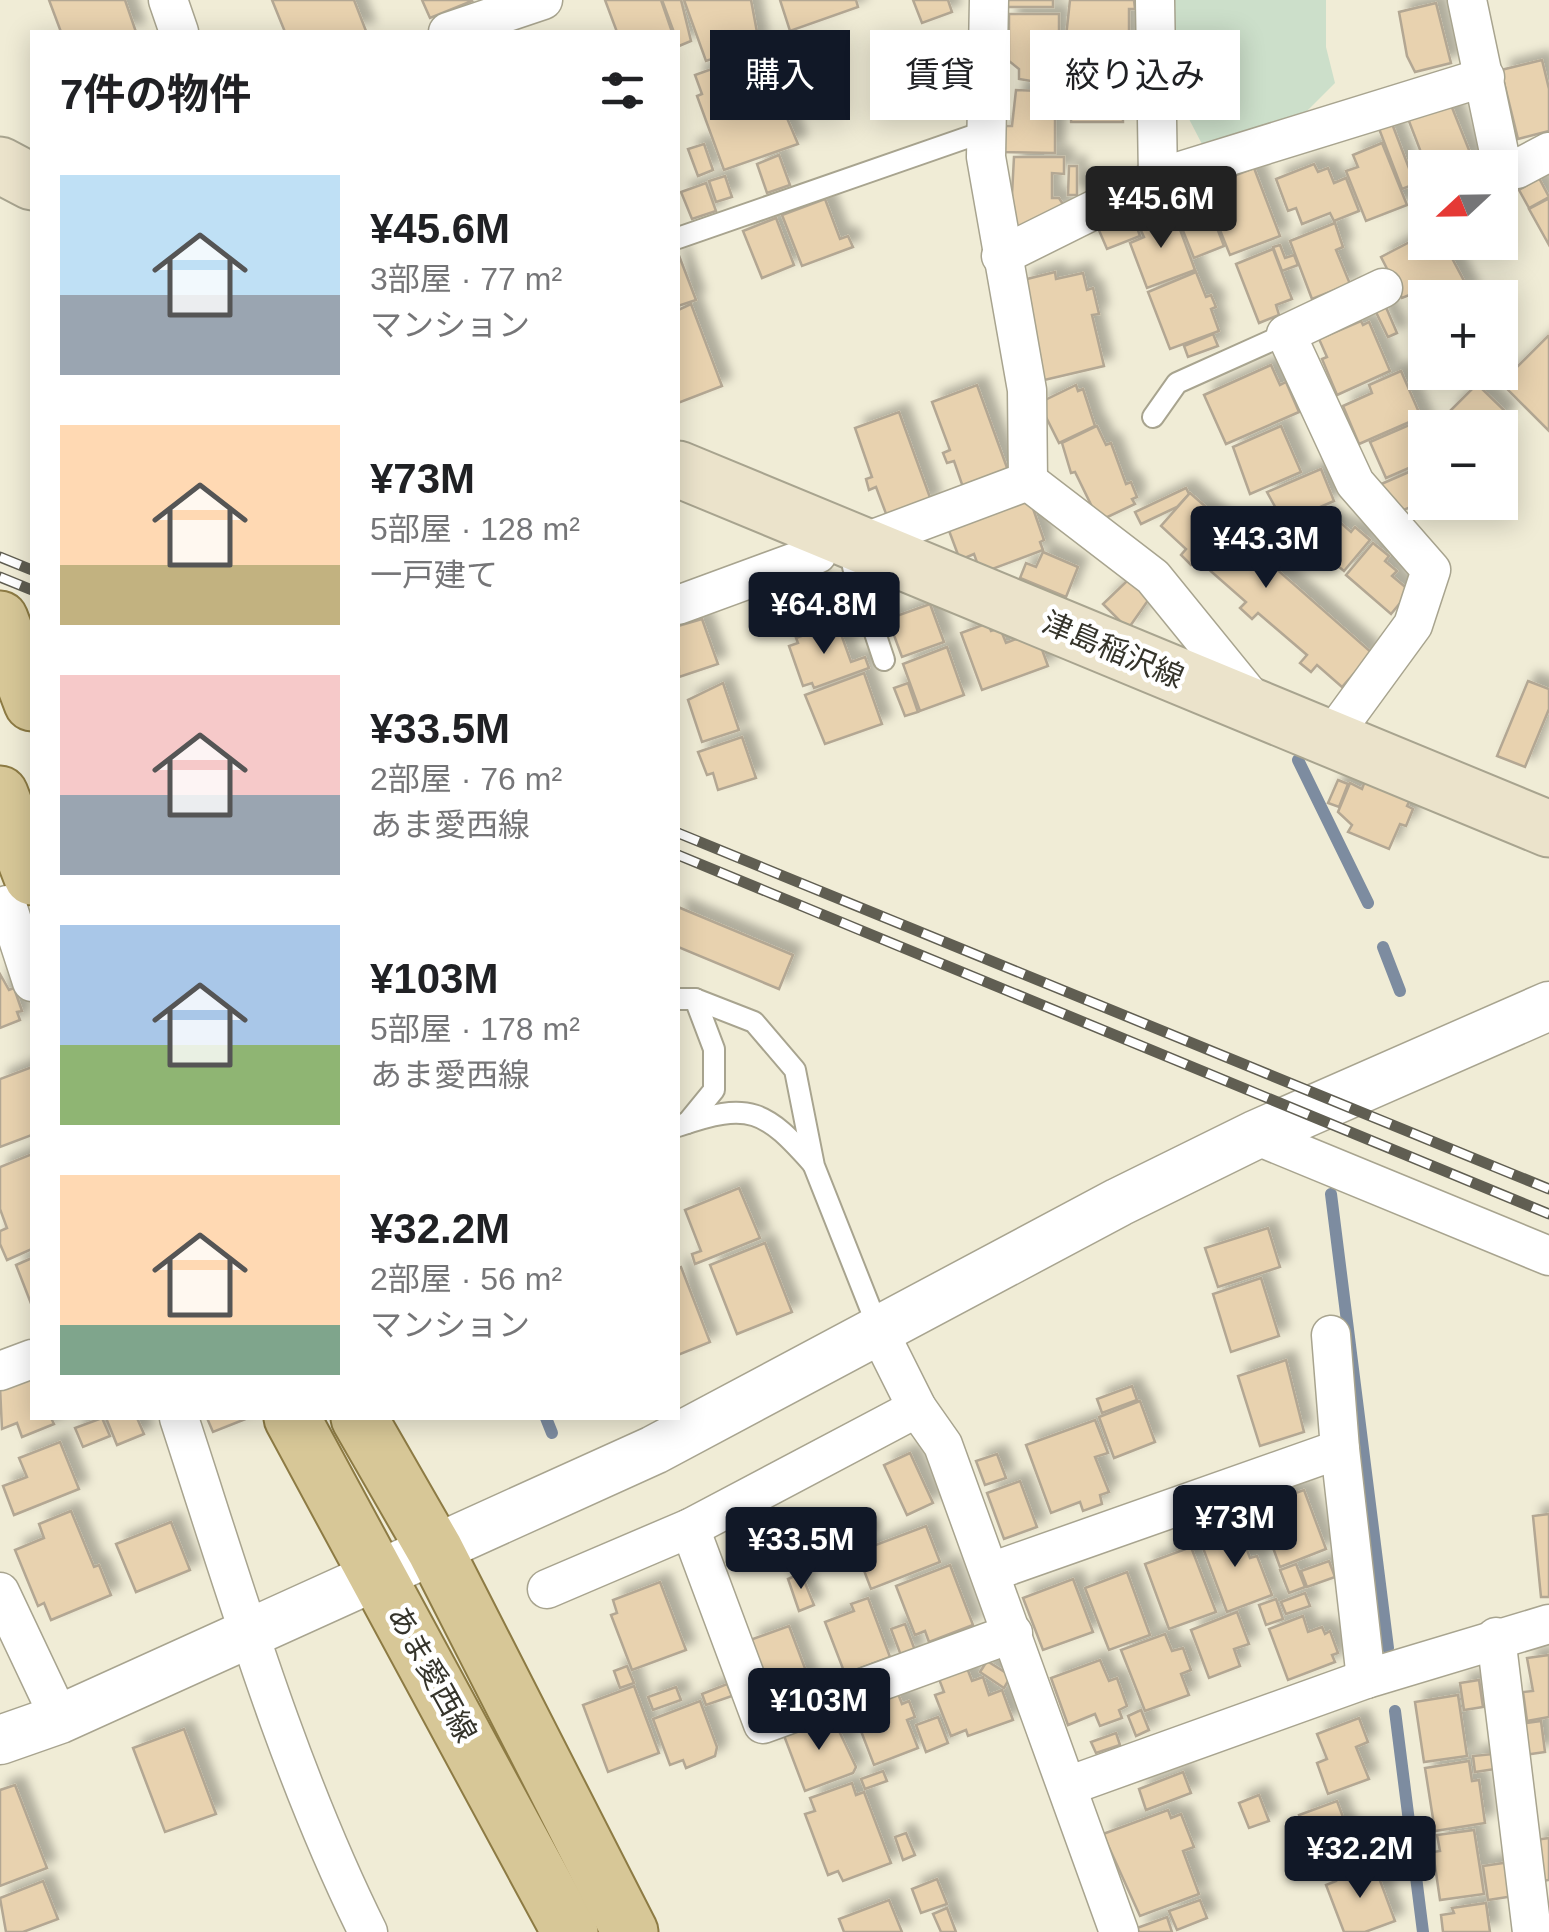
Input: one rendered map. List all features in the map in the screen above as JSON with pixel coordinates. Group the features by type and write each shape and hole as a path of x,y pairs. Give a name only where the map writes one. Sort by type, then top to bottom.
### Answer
{"main road":[{"path":"0,166 30,181"},
{"name":"津島稲沢線","path":"680,470 1549,829"},
{"path":"12,630 30,696"},
{"path":"0,794 18,896"},
{"name":"あま愛西線","path":"293,1420 570,1932"},
{"name":"あま愛西線","path":"360,1420 435,1550 630,1932"}],"street":[{"path":"168,0 179,30"},
{"path":"454,30 543,0"},
{"path":"989,0 986,131 1001,256 1027,390 1028,481"},
{"path":"1156,0 1158,178"},
{"path":"1467,0 1503,172 1517,170 1549,152"},
{"path":"1001,256 1158,178 1485,76"},
{"path":"1329,740 1413,625 1431,570 1355,484 1286,334 1382,288"},
{"path":"680,604 818,554 844,537 1028,481"},
{"path":"1028,481 1154,577 1264,713"},
{"path":"18,896 30,970"},
{"path":"0,1740 60,1719 654,1450 1119,1202 1255,1135 1549,1006"},
{"path":"1255,1135 1549,1256"},
{"path":"879,1332 917,1408 944,1445 1120,1932"},
{"path":"1330,1336 1366,1679"},
{"path":"0,1371 30,1360"},
{"path":"547,1589 690,1528 917,1408"},
{"path":"180,1420 250,1634 346,1889 368,1932"},
{"path":"990,1572 1340,1449"},
{"path":"690,1528 763,1724 1012,1632"},
{"path":"2,1605 60,1719"},
{"path":"1068,1786 1366,1679 1549,1624"},
{"path":"1496,1637 1532,1932"}],"lane":[{"path":"680,237 986,131"},
{"path":"1153,417 1176,382 1286,334"},
{"path":"844,537 884,660"},
{"path":"682,1125 714,1090 714,1049 686,999"},
{"path":"686,999 754,1022 796,1070 814,1166 879,1332"},
{"path":"682,1125 743,1111 777,1123 814,1166"}],"green space":[{"path":"1167,0 1326,0 1326,47 1335,83 1294,124 1203,146 1190,120 1240,120 1240,30 1168,30"}],"building":[{"path":"49,0 125,0 135,30 60,30"},
{"path":"272,0 354,0 366,30 284,30"},
{"path":"422,0 471,0 472,1 430,18"},
{"path":"605,0 661,0 671,30 616,30"},
{"path":"662,0 681,0 691,41 680,46 680,30 673,30"},
{"path":"684,0 751,0 757,30 710,30 710,60 706,61"},
{"path":"780,0 856,0 858,7 790,30"},
{"path":"913,0 948,0 952,12 922,23"},
{"path":"1003,0 1053,0 1053,7 1003,7"},
{"path":"1070,0 1134,0 1135,9 1129,9 1129,30 1067,30"},
{"path":"1436,3 1451,63 1415,72 1407,56 1399,12"},
{"path":"1009,14 1059,14 1059,30 1030,30 1030,81 1019,79 1019,69 1010,62"},
{"path":"1542,60 1549,89 1549,131 1518,139 1501,70"},
{"path":"710,70 710,120 788,120 798,144 724,170 697,96 702,94 695,75"},
{"path":"1016,90 1030,91 1030,120 1055,120 1055,153 1002,152 1002,126 1012,126"},
{"path":"1449,100 1469,150 1420,150 1407,116"},
{"path":"1123,120 1123,122 1071,122"},
{"path":"1391,121 1408,166 1408,187 1402,189 1378,126"},
{"path":"1382,143 1407,205 1366,221 1346,171 1358,167 1353,155"},
{"path":"704,144 713,170 698,176 688,149"},
{"path":"779,155 790,185 767,193 757,164"},
{"path":"1014,157 1064,157 1064,174 1052,173 1052,198 1059,198 1066,209 1010,232"},
{"path":"1314,164 1318,172 1328,168 1334,183 1346,178 1359,211 1334,221 1330,213 1302,224 1296,208 1288,211 1276,179"},
{"path":"1069,166 1077,166 1077,195 1068,195"},
{"path":"1254,168 1280,236 1230,255 1203,188"},
{"path":"725,176 732,197 716,202 709,181"},
{"path":"1539,178 1549,197 1529,208 1519,190"},
{"path":"706,183 716,211 692,219 681,192"},
{"path":"1200,184 1224,246 1194,258 1169,196"},
{"path":"825,199 840,239 848,236 853,247 802,266 782,215"},
{"path":"1549,200 1549,245 1529,209"},
{"path":"1130,208 1140,236 1107,249 1095,221"},
{"path":"1162,212 1167,228 1178,224 1195,270 1147,288 1130,243 1144,237 1137,222"},
{"path":"776,218 794,265 762,278 743,231"},
{"path":"1335,223 1343,247 1336,250 1350,284 1312,299 1290,241"},
{"path":"1408,243 1408,260 1453,260 1464,280 1408,280 1408,295 1402,298 1381,257"},
{"path":"1280,245 1285,258 1294,255 1298,265 1282,271 1273,247"},
{"path":"1273,249 1292,299 1276,305 1279,315 1259,323 1236,264"},
{"path":"680,258 696,300 680,305"},
{"path":"1055,272 1056,279 1083,273 1087,290 1093,288 1099,314 1092,315 1104,366 1040,381 1023,280"},
{"path":"1196,272 1206,297 1211,295 1216,307 1211,309 1219,331 1170,349 1148,292"},
{"path":"691,304 722,386 680,402 680,309"},
{"path":"1385,305 1397,333 1388,337 1375,310"},
{"path":"1361,321 1363,325 1369,322 1390,371 1337,395 1322,359 1327,357 1319,339"},
{"path":"1213,334 1218,346 1188,357 1184,346"},
{"path":"1549,337 1549,431 1508,390 1518,390 1518,366"},
{"path":"1271,365 1280,385 1286,382 1299,412 1226,444 1204,395"},
{"path":"1401,371 1418,410 1408,410 1408,423 1359,444 1343,406 1372,393 1369,385"},
{"path":"977,385 1010,476 965,493 954,461 947,463 943,453 950,450 932,402"},
{"path":"1076,385 1078,391 1083,389 1095,426 1059,443 1039,403"},
{"path":"1471,390 1483,390 1504,410 1451,410"},
{"path":"899,412 932,503 888,519 876,487 869,490 866,479 872,477 855,428"},
{"path":"1097,426 1106,445 1111,443 1126,484 1131,482 1137,497 1132,499 1135,504 1099,521 1075,472 1071,473 1062,443"},
{"path":"1281,426 1301,472 1250,494 1233,447"},
{"path":"1408,426 1408,468 1386,478 1370,442"},
{"path":"1321,469 1334,501 1284,523 1267,492"},
{"path":"1408,472 1408,508 1399,512 1392,497 1385,499 1379,485"},
{"path":"1186,488 1189,494 1177,507 1141,524 1135,512"},
{"path":"1190,493 1372,653 1342,687 1317,665 1311,672 1300,663 1307,655 1258,613 1252,619 1240,608 1246,602 1197,559 1191,565 1181,555 1186,549 1161,526"},
{"path":"1030,500 1044,540 1040,542 1043,550 987,571 985,566 979,568 974,554 960,560 948,528"},
{"path":"1321,513 1338,527 1341,523 1351,532 1355,527 1370,540 1344,571 1301,536"},
{"path":"1373,543 1389,556 1385,561 1397,571 1392,576 1410,591 1391,614 1346,575"},
{"path":"1043,552 1078,567 1066,597 1020,578 1026,563 1036,567"},
{"path":"814,572 824,597 835,593 843,615 789,635 773,592 782,589 780,584"},
{"path":"1129,579 1149,599 1128,629 1103,604"},
{"path":"930,604 944,642 902,657 888,619"},
{"path":"702,619 718,664 680,677 680,625"},
{"path":"837,623 851,662 865,657 869,668 814,688 812,683 803,686 789,646 798,643 796,638"},
{"path":"988,623 991,631 1000,628 1006,643 1021,637 1040,644 1048,666 982,690 961,633"},
{"path":"947,647 964,695 920,711 903,664"},
{"path":"864,673 882,724 825,744 805,695"},
{"path":"1528,681 1549,689 1549,709 1525,767 1497,756"},
{"path":"723,683 739,730 702,742 688,700"},
{"path":"908,683 918,712 905,716 894,688"},
{"path":"742,737 756,778 718,790 713,773 707,775 698,752"},
{"path":"1338,780 1348,784 1339,807 1328,803"},
{"path":"1365,781 1410,800 1407,806 1413,809 1406,826 1400,824 1389,849 1348,832 1352,825 1338,812 1350,783 1362,789"},
{"path":"680,908 793,955 779,989 680,948"},
{"path":"0,974 9,990 14,988 22,1011 17,1012 20,1020 0,1028"},
{"path":"30,1068 30,1136 0,1147 0,1079"},
{"path":"30,1155 30,1250 7,1260 0,1244 0,1231 7,1228 0,1209 0,1167"},
{"path":"739,1188 760,1238 695,1264 692,1254 701,1251 685,1210"},
{"path":"1268,1228 1280,1267 1218,1287 1205,1248"},
{"path":"765,1243 792,1312 737,1334 710,1265"},
{"path":"30,1259 30,1301 16,1265"},
{"path":"680,1267 710,1342 680,1354"},
{"path":"1261,1278 1279,1336 1231,1352 1213,1294"},
{"path":"1286,1360 1304,1432 1260,1446 1238,1376"},
{"path":"30,1375 30,1420 52,1420 54,1424 22,1437 17,1423 2,1429 0,1387"},
{"path":"1132,1386 1137,1400 1102,1413 1097,1399"},
{"path":"1140,1401 1155,1442 1114,1458 1099,1417"},
{"path":"103,1420 110,1436 83,1447 75,1428"},
{"path":"107,1420 138,1420 144,1434 117,1445"},
{"path":"208,1420 243,1420 213,1432"},
{"path":"1095,1420 1108,1453 1095,1457 1109,1492 1100,1495 1102,1504 1083,1511 1080,1502 1051,1513 1026,1445"},
{"path":"60,1442 79,1489 14,1515 3,1486 27,1477 19,1458"},
{"path":"910,1453 933,1503 907,1515 884,1465"},
{"path":"997,1454 1006,1478 985,1485 976,1461"},
{"path":"1020,1481 1037,1527 1004,1539 987,1493"},
{"path":"1291,1488 1293,1494 1304,1490 1326,1549 1280,1567 1256,1501"},
{"path":"71,1511 94,1567 99,1565 111,1595 51,1620 44,1603 38,1606 15,1550 44,1538 39,1524"},
{"path":"1549,1514 1549,1597 1541,1597 1533,1516"},
{"path":"171,1522 190,1570 136,1592 116,1544"},
{"path":"868,1526 872,1539 853,1546 849,1534"},
{"path":"926,1526 940,1562 871,1589 857,1552"},
{"path":"1238,1526 1250,1558 1257,1556 1272,1595 1227,1612 1200,1540"},
{"path":"1191,1547 1216,1612 1169,1629 1145,1564"},
{"path":"1329,1561 1335,1577 1307,1587 1301,1571"},
{"path":"1296,1564 1305,1587 1289,1593 1280,1570"},
{"path":"950,1565 973,1625 929,1642 925,1631 915,1635 896,1586"},
{"path":"1127,1572 1150,1635 1109,1650 1085,1588"},
{"path":"801,1573 814,1605 799,1611 788,1579"},
{"path":"1073,1579 1093,1632 1043,1650 1023,1598"},
{"path":"660,1582 686,1650 632,1670 611,1615 617,1613 613,1600"},
{"path":"1305,1593 1310,1606 1286,1614 1281,1602"},
{"path":"868,1598 890,1657 845,1674 825,1622 854,1611 851,1604"},
{"path":"1276,1599 1283,1619 1266,1625 1259,1605"},
{"path":"1237,1612 1249,1644 1234,1649 1240,1666 1209,1678 1191,1630"},
{"path":"1303,1616 1308,1632 1322,1627 1325,1634 1330,1631 1338,1653 1332,1655 1335,1662 1288,1680 1269,1629"},
{"path":"905,1624 916,1653 902,1658 891,1629"},
{"path":"789,1626 809,1679 770,1693 750,1640"},
{"path":"1165,1634 1172,1651 1183,1648 1191,1670 1181,1674 1189,1695 1145,1711 1121,1650"},
{"path":"1549,1655 1549,1717 1527,1721 1523,1692 1533,1691 1527,1658"},
{"path":"1100,1660 1109,1681 1117,1678 1127,1706 1119,1710 1122,1718 1100,1726 1095,1714 1068,1725 1051,1678"},
{"path":"987,1661 1011,1676 1004,1688 980,1672"},
{"path":"627,1666 634,1683 620,1688 614,1671"},
{"path":"967,1668 972,1681 983,1677 989,1695 1002,1690 1013,1720 968,1736 966,1730 951,1736 935,1695 944,1692 939,1679"},
{"path":"1479,1680 1483,1707 1464,1710 1460,1683"},
{"path":"727,1684 732,1696 706,1705 702,1694"},
{"path":"634,1686 659,1753 608,1772 583,1705"},
{"path":"676,1687 681,1700 653,1710 648,1697"},
{"path":"897,1691 902,1704 909,1701 915,1717 907,1720 918,1748 874,1765 856,1718 860,1716 856,1707"},
{"path":"1458,1695 1467,1756 1424,1762 1415,1702"},
{"path":"700,1701 717,1747 715,1756 686,1768 683,1760 670,1765 653,1719"},
{"path":"1141,1710 1149,1730 1136,1736 1128,1716"},
{"path":"831,1714 856,1767 853,1773 805,1791 783,1733"},
{"path":"938,1717 948,1743 926,1752 916,1725"},
{"path":"1359,1718 1368,1742 1356,1747 1369,1779 1328,1794 1317,1763 1327,1759 1317,1734"},
{"path":"1541,1721 1545,1752 1524,1755 1519,1724"},
{"path":"184,1729 216,1814 165,1832 133,1748"},
{"path":"1116,1733 1120,1745 1096,1753 1091,1742"},
{"path":"1493,1754 1495,1769 1475,1772 1473,1756"},
{"path":"1469,1761 1472,1781 1479,1780 1485,1823 1435,1831 1425,1768"},
{"path":"883,1771 887,1781 865,1789 861,1779"},
{"path":"1183,1772 1191,1793 1146,1810 1139,1789"},
{"path":"852,1783 856,1795 864,1792 891,1863 843,1881 838,1871 828,1875 805,1814 815,1811 810,1798"},
{"path":"15,1785 47,1868 0,1886 0,1790"},
{"path":"1259,1795 1269,1821 1249,1828 1239,1803"},
{"path":"1337,1801 1353,1844 1314,1858 1299,1815"},
{"path":"1168,1810 1171,1818 1181,1814 1194,1847 1183,1851 1199,1894 1140,1916 1103,1834"},
{"path":"1474,1830 1484,1894 1440,1900 1433,1852 1440,1851 1437,1835"},
{"path":"906,1833 915,1855 903,1860 895,1837"},
{"path":"1549,1838 1549,1880 1541,1881 1535,1840"},
{"path":"1510,1862 1514,1896 1488,1900 1483,1866"},
{"path":"1354,1866 1356,1874 1375,1867 1395,1921 1365,1932 1344,1932 1326,1885 1336,1881 1334,1874"},
{"path":"937,1879 947,1904 921,1913 912,1889"},
{"path":"43,1881 58,1919 23,1932 6,1932 0,1898"},
{"path":"889,1900 902,1932 844,1932 839,1919"},
{"path":"1200,1900 1207,1918 1177,1930 1169,1911"},
{"path":"1486,1903 1490,1932 1443,1932 1441,1915 1454,1913 1452,1908"},
{"path":"947,1908 956,1932 941,1932 933,1914"},
{"path":"1167,1917 1172,1932 1139,1932 1137,1928"}],"waterway":[{"path":"1298,760 1368,903"},
{"path":"1383,947 1400,991"},
{"path":"1331,1194 1388,1648"},
{"path":"547,1420 552,1433"},
{"path":"1395,1711 1423,1932"}],"railway":[{"path":"0,557 30,569"},
{"path":"0,577 30,589"},
{"path":"680,834 1549,1189"},
{"path":"680,856 1549,1214"}]}
